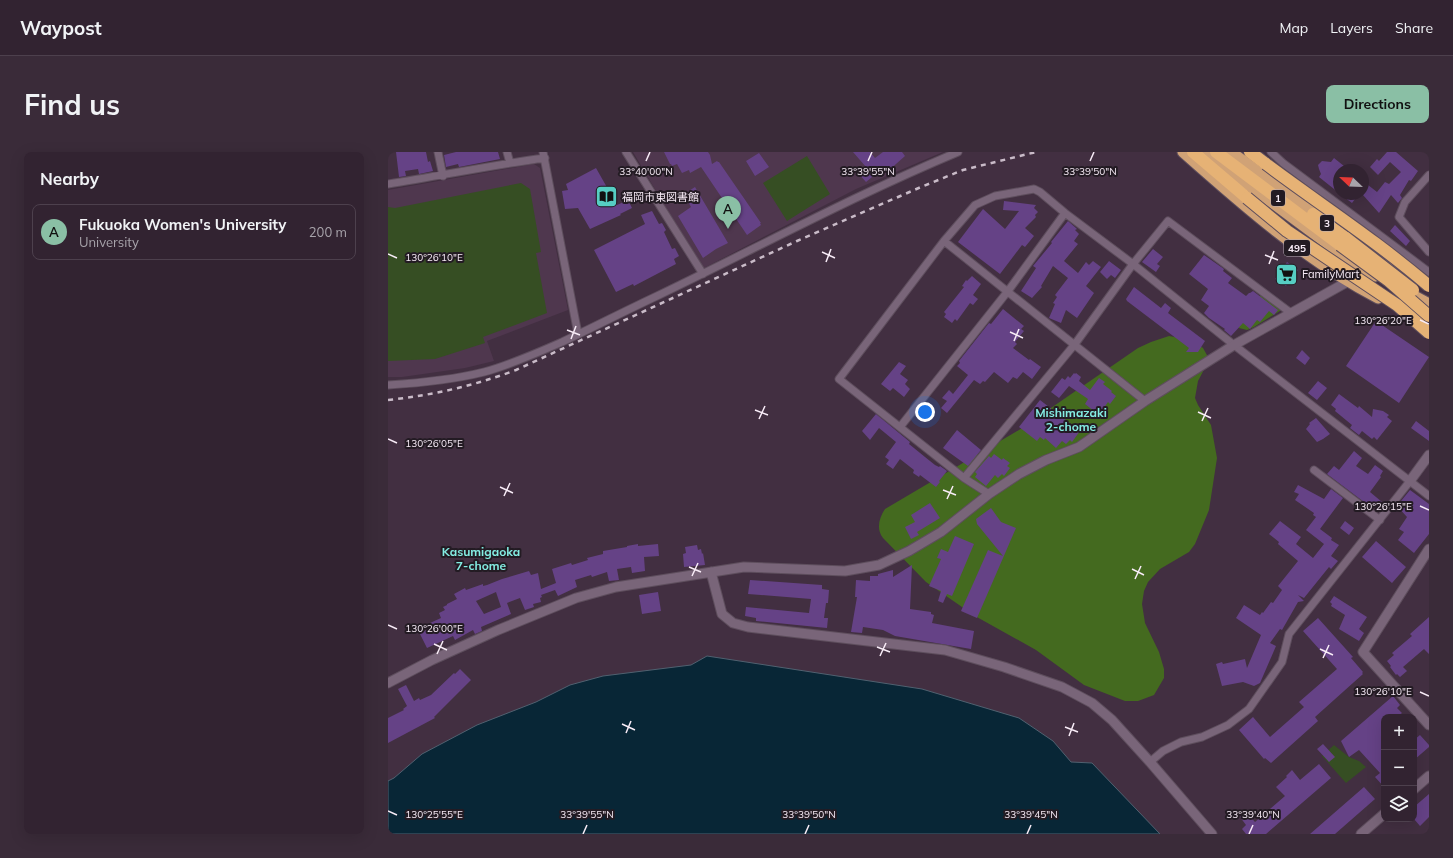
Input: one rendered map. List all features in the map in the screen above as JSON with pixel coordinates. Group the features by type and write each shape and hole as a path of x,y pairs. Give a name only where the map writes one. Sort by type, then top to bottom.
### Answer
{"highway":[{"name":"495","path":"1183,152 1287,241 1347,282 1383,300 1429,316"},
{"path":"1193,152 1287,231 1397,304 1429,333"},
{"name":"3","path":"1204,152 1359,267 1429,304"},
{"name":"1","path":"1216,152 1300,214 1393,274 1429,304"},
{"name":"1","path":"1228,152 1343,241 1429,316"},
{"name":"3","path":"1231,152 1370,254 1429,286"},
{"path":"1250,152 1355,227 1429,286"}],"street":[{"path":"438,152 443,176"},
{"path":"508,152 510,163"},
{"path":"626,152 703,274"},
{"path":"388,385 428,382 484,372 540,351 703,274 914,170 958,152"},
{"path":"1271,152 1283,163 1429,272"},
{"path":"388,184 443,176 544,155 578,334"},
{"path":"1429,175 1405,202 1399,217 1429,252"},
{"path":"989,494 964,478 839,379 944,241 975,205 995,196 1034,189 1040,192 1065,213 1133,264 1234,345 1429,496"},
{"path":"900,426 1008,291 1065,213"},
{"path":"964,478 1075,344 1133,264 1168,221 1290,313"},
{"path":"944,241 1145,401"},
{"path":"388,683 432,660 498,630 576,598 616,587 744,567 845,571 879,565 910,551 941,532 989,494 1019,474 1046,460 1079,447 1145,401 1234,345 1347,282"},
{"path":"1150,762 1163,751 1181,742 1202,736 1228,725 1249,709 1282,662 1289,634 1380,520 1429,455"},
{"path":"1314,470 1380,520"},
{"path":"1429,549 1363,652 1429,725"},
{"path":"711,572 722,614 733,624 945,650 1004,667 1062,687 1092,703 1112,720 1212,834"},
{"path":"1417,786 1429,776"},
{"path":"1361,834 1381,817"}],"shaded area":[{"path":"633,152 943,152 856,189 702,269"},
{"path":"534,164 540,168 568,310 487,341 494,361 465,368 402,377 388,377 388,190"}],"green space":[{"path":"807,156 830,194 787,221 763,183"},
{"path":"521,183 530,189 541,252 536,253 547,313 483,337 485,343 435,359 388,361 388,207 395,208"},
{"path":"1266,295 1283,309 1254,327 1247,330 1239,328 1236,324 1244,298"},
{"path":"1169,336 1191,340 1203,348 1208,357 1208,362 1198,381 1195,398 1211,425 1217,458 1209,510 1195,544 1189,552 1160,569 1148,582 1144,591 1142,604 1145,623 1159,652 1164,669 1164,678 1154,695 1138,701 1125,701 1084,685 1036,650 975,616 926,582 883,538 879,524 885,509 1019,430 1138,348"},
{"path":"1334,745 1349,757 1359,761 1366,767 1346,783 1322,756"}],"water":[{"path":"707,656 922,689 1019,718 1053,741 1071,762 1092,763 1160,834 388,834 388,781 394,778 422,754 477,725 536,702 570,685 603,676 691,665"}],"building":[{"path":"396,152 426,152 428,162 430,161 433,171 419,174 418,169 405,171 406,176 399,177"},
{"path":"456,152 498,152 500,159 459,167 458,164 446,167 444,155"},
{"path":"664,152 708,152 712,164 717,161 719,162 761,225 747,235 701,167 690,173 689,170 682,173 677,164 672,166 670,164"},
{"path":"853,152 870,152 875,158 883,152 902,152 905,156 887,172 883,168 866,182 858,173 866,167"},
{"path":"1387,152 1396,152 1418,171 1411,181 1409,180 1400,195 1402,198 1398,203 1391,195 1379,213 1367,200 1369,200 1369,186 1377,192 1385,182 1389,184 1401,172 1390,162 1378,175 1370,167 1377,159 1379,161"},
{"path":"759,153 769,167 755,176 746,161"},
{"path":"1334,158 1342,164 1333,164 1333,188 1319,177 1321,174 1318,165 1322,161 1331,162"},
{"path":"596,168 617,205 628,200 632,208 620,214 621,215 590,229 578,208 565,209 562,191 568,190 566,184"},
{"path":"695,187 728,243 703,258 678,216 691,207 684,194"},
{"path":"1004,201 1036,205 1034,208 1038,212 1035,215 1036,217 1025,228 1034,236 1025,247 1022,245 1000,274 958,242 983,209 1005,229 1019,211 1003,210"},
{"path":"652,211 659,224 662,223 666,230 664,232 672,249 675,248 679,256 674,259 676,264 634,286 633,284 616,292 594,250 645,224 641,215"},
{"path":"1068,221 1077,229 1075,230 1079,234 1074,241 1078,244 1064,261 1078,273 1086,262 1089,265 1093,261 1101,267 1086,286 1094,293 1077,318 1066,310 1061,323 1049,318 1055,304 1053,303 1057,297 1055,295 1068,278 1053,266 1041,286 1042,287 1032,298 1021,291 1036,268 1033,266"},
{"path":"1395,225 1410,241 1406,246 1390,231"},
{"path":"1153,249 1163,257 1157,264 1160,266 1156,272 1142,262"},
{"path":"1204,255 1224,269 1223,271 1232,278 1228,283 1246,296 1253,291 1278,310 1274,315 1269,311 1260,322 1257,320 1250,329 1243,323 1231,336 1224,330 1225,329 1204,313 1209,306 1201,300 1208,289 1189,274"},
{"path":"1109,261 1121,270 1115,278 1111,275 1107,279 1100,272"},
{"path":"1287,262 1298,270 1286,286 1275,279"},
{"path":"972,276 981,284 973,295 978,299 973,305 970,303 957,321 955,319 952,323 944,317 946,314 944,312 964,287 962,286 966,280 967,281"},
{"path":"1134,287 1161,308 1165,303 1171,308 1168,313 1205,341 1198,352 1186,352 1189,348 1127,301 1126,299"},
{"path":"1003,309 1024,326 1021,329 1024,331 1015,342 1017,344 1013,348 1041,367 1032,379 1023,372 1017,379 1013,377 1008,383 994,372 985,382 983,381 980,384 974,380 947,413 941,408 947,401 942,398 949,390 953,394 968,375 957,366 960,363 959,361 989,323 991,324"},
{"path":"1376,321 1429,357 1399,403 1346,366"},
{"path":"1302,350 1310,358 1305,365 1296,358"},
{"path":"899,362 906,366 900,374 908,380 905,384 910,389 904,397 893,388 890,391 881,384"},
{"path":"1074,373 1081,377 1079,381 1090,390 1099,378 1105,382 1103,384 1116,396 1110,404 1108,402 1099,415 1085,404 1088,399 1069,386 1059,398 1051,392 1062,378 1065,380 1068,376 1070,378"},
{"path":"1318,381 1327,388 1317,400 1308,393"},
{"path":"1339,394 1358,408 1359,406 1372,417 1373,409 1383,411 1389,415 1387,417 1392,421 1377,440 1374,437 1372,439 1362,431 1359,435 1350,428 1352,425 1335,411 1336,409 1331,405"},
{"path":"1040,400 1080,431 1072,442 1070,440 1066,444 1062,441 1056,448 1045,438 1044,440 1040,437 1037,441 1019,427"},
{"path":"876,414 910,442 909,444 925,457 935,465 940,466 947,471 936,487 920,475 919,477 913,473 914,470 900,459 893,469 886,464 889,460 885,457 896,442 879,428 870,440 862,431"},
{"path":"1316,418 1330,434 1317,442 1306,429 1310,424 1309,423"},
{"path":"1416,421 1429,431 1429,441 1411,428"},
{"path":"957,430 981,450 968,466 943,448"},
{"path":"1354,451 1362,458 1356,466 1368,474 1375,465 1383,471 1380,476 1381,477 1370,492 1382,502 1377,508 1374,506 1372,508 1327,474 1334,466 1339,470"},
{"path":"994,454 1002,460 1003,458 1010,463 1007,466 1010,468 1004,476 1002,474 998,478 995,475 986,486 975,477 977,474 975,472 989,456 991,458"},
{"path":"1298,485 1324,499 1331,489 1343,498 1320,529 1332,538 1331,540 1339,545 1331,556 1338,561 1331,569 1329,567 1304,598 1298,595 1304,601 1298,602 1282,630 1280,629 1270,643 1276,646 1260,683 1254,686 1243,682 1222,686 1216,664 1245,659 1247,668 1261,635 1236,618 1244,605 1260,615 1262,612 1263,613 1271,602 1273,603 1282,590 1278,586 1298,561 1269,534 1280,521 1301,537 1296,544 1313,558 1324,544 1306,530 1316,517 1313,515 1314,513 1295,500 1299,494 1294,492"},
{"path":"1410,490 1429,504 1429,534 1414,553 1398,540 1404,532 1399,529 1407,517 1397,506"},
{"path":"930,503 940,518 917,532 919,535 911,539 905,527 915,522 911,515"},
{"path":"991,508 1001,522 1016,528 977,618 961,611 988,550 1003,556 977,524 976,519"},
{"path":"1345,521 1354,528 1349,535 1340,528"},
{"path":"955,536 974,544 952,596 947,594 943,603 938,601 941,591 929,586 941,559 937,558 941,549 948,552"},
{"path":"1376,541 1406,567 1392,583 1362,557"},
{"path":"638,544 638,546 658,544 659,556 644,557 645,571 632,573 631,567 617,569 619,580 609,581 607,572 592,577 591,575 575,580 577,587 558,596 555,590 541,595 541,602 533,604 534,607 525,610 520,598 507,603 511,614 481,627 482,631 475,634 473,630 455,640 453,636 427,648 420,634 429,628 428,626 431,624 430,623 441,618 439,613 445,610 443,607 457,599 454,594 465,588 466,590 483,584 483,586 487,585 529,571 531,575 538,573 541,589 556,583 552,569 571,563 572,565 588,560 587,558 603,554 603,551","holes":["496,592 501,607 484,614 476,601"]},
{"path":"697,545 698,550 701,549 702,554 703,553 705,565 684,567 683,554 686,553 685,547"},
{"path":"912,565 910,609 931,612 931,614 934,615 932,623 974,631 971,649 895,636 883,630 863,627 862,633 851,632 857,597 855,597 856,580 870,581 870,576 878,576 878,574 893,570 893,577"},
{"path":"750,580 822,585 822,589 829,590 828,603 826,603 824,618 828,618 827,628 756,621 756,618 745,616 746,607 809,613 811,599 748,594"},
{"path":"658,592 661,611 642,614 639,595"},
{"path":"1334,596 1367,617 1359,629 1364,633 1359,641 1339,629 1345,615 1331,606 1332,604 1330,602"},
{"path":"1429,617 1429,654 1424,649 1403,667 1407,671 1400,677 1397,674 1396,675 1387,661 1394,655 1392,653 1412,636 1410,634"},
{"path":"1318,618 1353,657 1351,658 1363,674 1315,717 1318,721 1271,763 1265,758 1264,759 1239,730 1253,717 1270,737 1304,707 1299,702 1337,669 1303,631"},
{"path":"460,669 471,680 434,717 435,718 388,743 388,718 404,710 403,709 407,706 398,689 406,685 414,701 419,698 420,700 431,695"},
{"path":"1393,696 1400,705 1397,708 1402,713 1401,714 1381,714 1381,784 1375,777 1380,773 1359,750 1349,757 1341,741"},
{"path":"1420,735 1429,747 1417,757 1417,750 1417,738"},
{"path":"1323,744 1335,757 1329,762 1317,749"},
{"path":"1319,764 1331,778 1266,834 1246,834 1242,829 1246,825 1240,817 1246,812 1255,822 1285,796 1276,787 1292,770 1300,780"},
{"path":"1364,787 1375,799 1335,834 1310,834"},
{"path":"1429,794 1429,817 1420,826 1417,822 1417,804"}],"railway":[{"path":"388,400 453,389 484,381 516,370 797,241 921,187 963,170 1036,152"}],"place":[{"name":"福岡市東図書館","path":"607,197"},
{"name":"Fukuoka Women's University","path":"728,229"},
{"name":"FamilyMart","path":"1286,274"}],"district":[{"name":"Mishimazaki 2-chome","path":"1071,420"},
{"name":"Kasumigaoka 7-chome","path":"481,559"}]}
